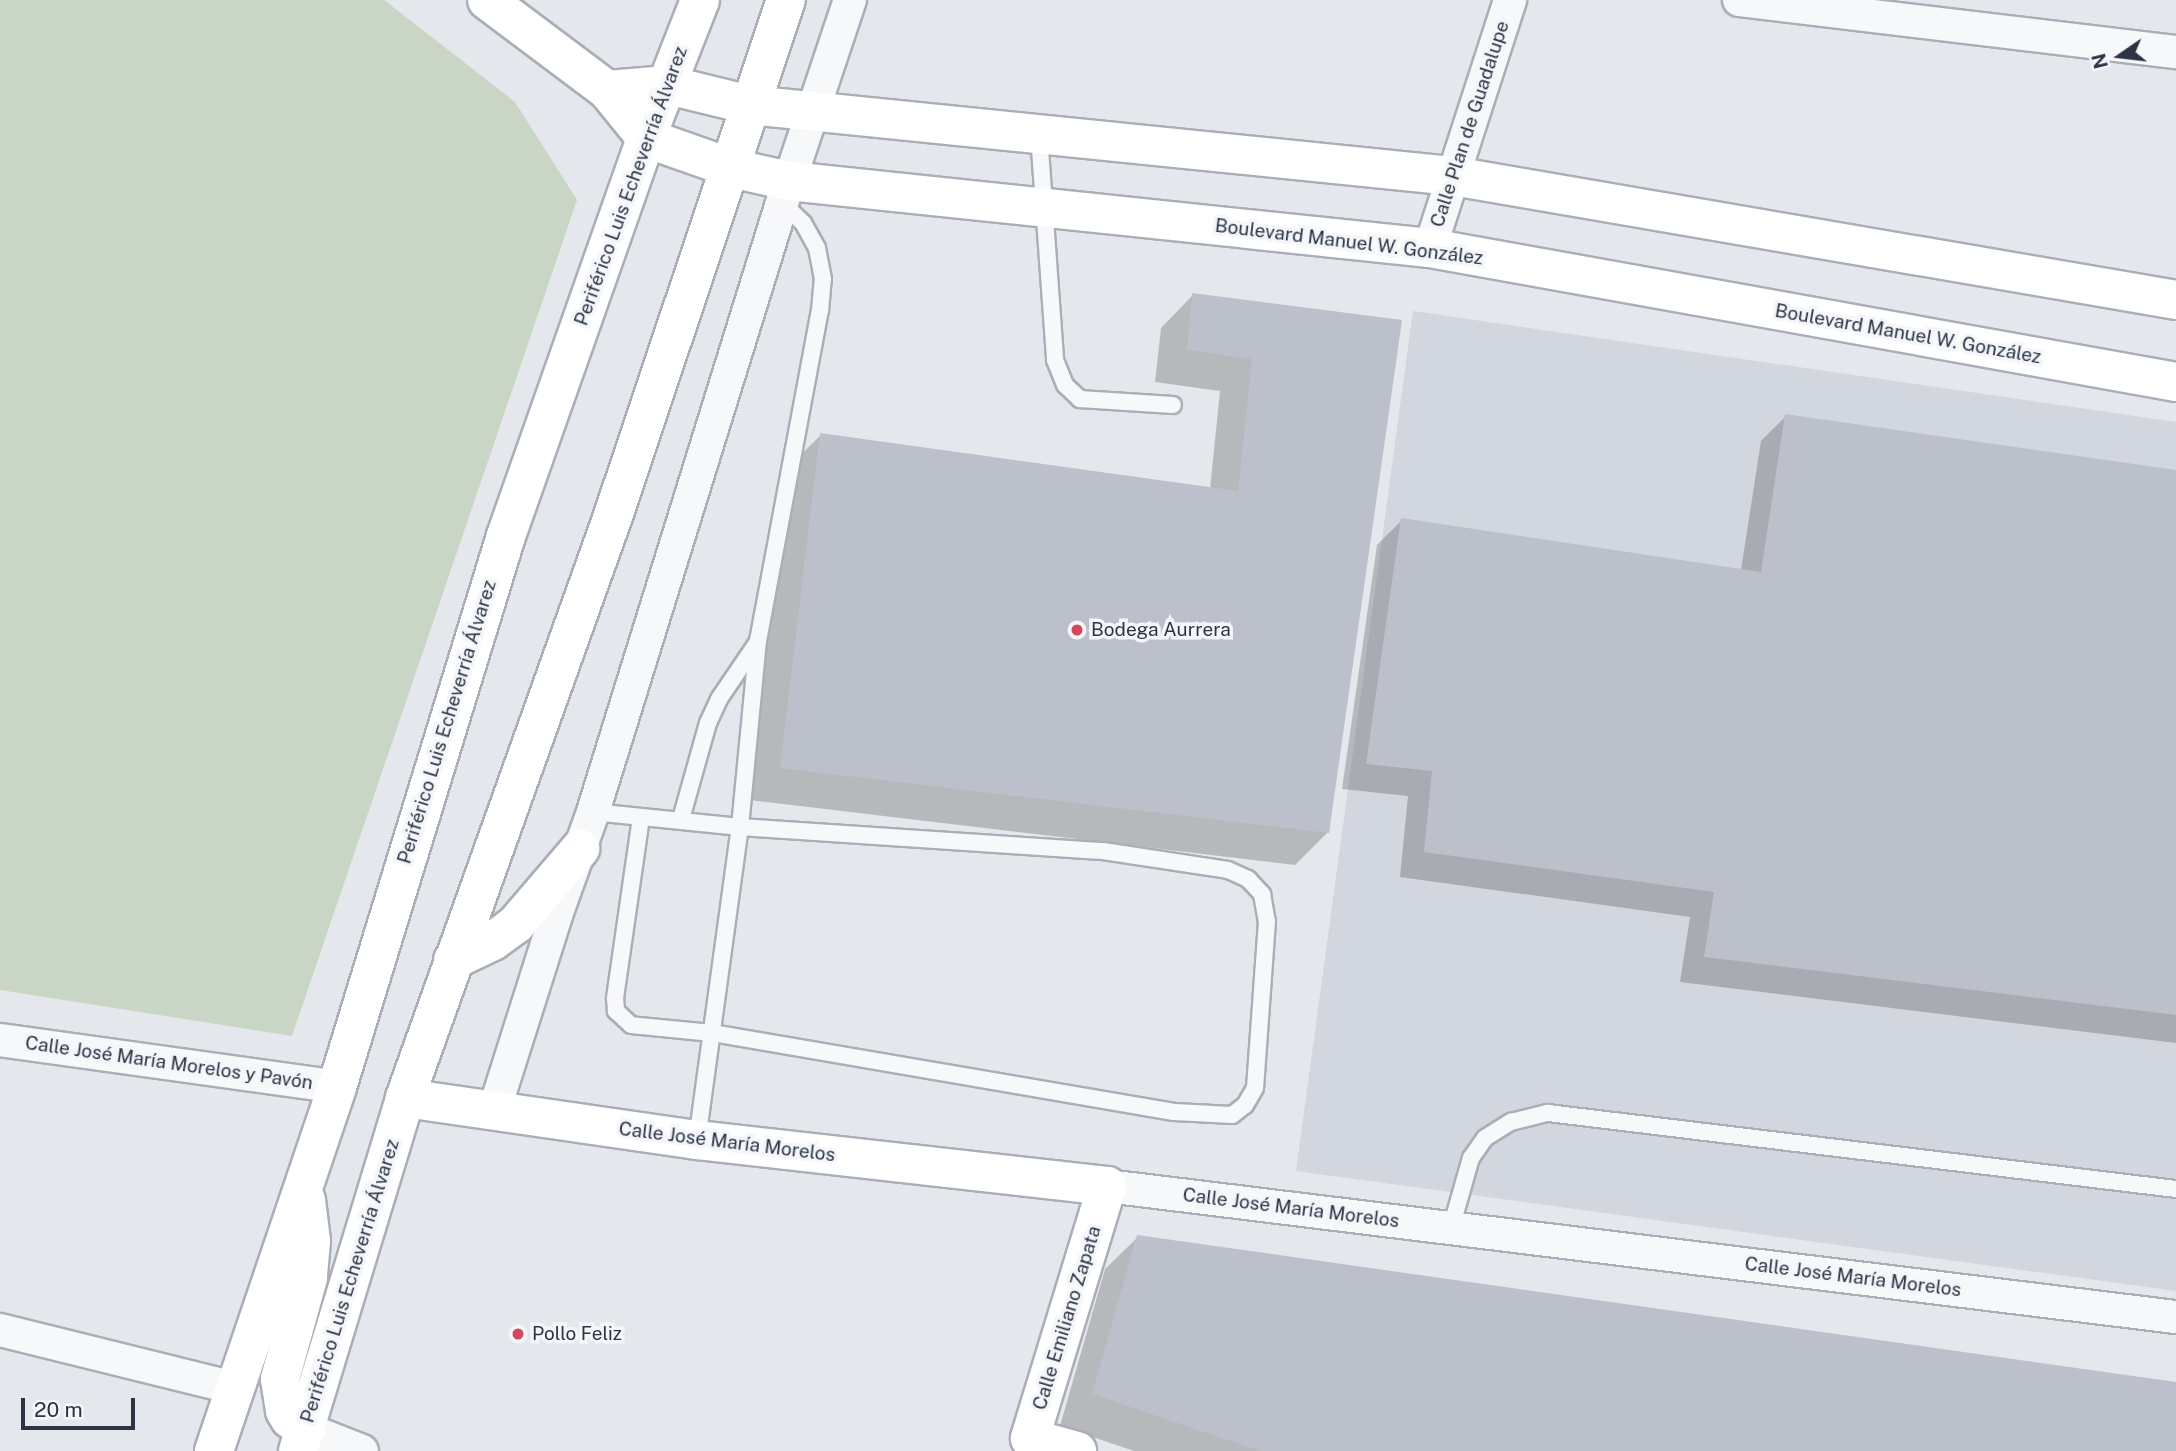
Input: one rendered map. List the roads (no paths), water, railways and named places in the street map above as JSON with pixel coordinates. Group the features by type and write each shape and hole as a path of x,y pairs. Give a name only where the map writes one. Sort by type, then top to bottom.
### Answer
{"street":[{"path":"487,0 607,90 646,138"},
{"name":"Periférico Luis Echeverría Álvarez","path":"214,1451 337,1087 506,536 646,138 700,0"},
{"name":"Periférico Luis Echeverría Álvarez","path":"302,1440 405,1098 613,516 786,0"},
{"path":"494,1111 593,812 786,192 850,0"},
{"name":"Calle Plan de Guadalupe","path":"1430,248 1510,0"},
{"path":"1739,0 2176,52"},
{"path":"607,90 668,85 750,105 1453,176 2176,300"},
{"name":"Boulevard Manuel W. González","path":"646,138 730,168 786,192 1042,208 1430,248 2176,382"},
{"path":"453,960 493,941 516,924 580,849"},
{"name":"Calle José María Morelos y Pavón","path":"0,1040 337,1087"},
{"name":"Calle José María Morelos","path":"405,1098 697,1140 1107,1186 2176,1317"},
{"name":"Calle Emiliano Zapata","path":"1028,1445 1107,1186"},
{"path":"304,1187 310,1261 283,1362 280,1390 285,1411 302,1440 362,1451"},
{"path":"0,1331 234,1388"},
{"path":"1028,1445 1077,1451"}],"lane":[{"path":"1039,135 1042,208 1055,360 1065,385 1080,399 1172,405"},
{"path":"697,1140 740,827 758,641 820,311 823,279 817,248 786,192"},
{"path":"681,819 708,723 719,699 758,641"},
{"path":"593,812 740,827 1103,851 1228,870 1248,879 1262,894 1267,921 1255,1088 1245,1105 1232,1115 1174,1112 712,1033 631,1025 616,1011 615,998 641,818"},
{"path":"1451,1228 1471,1158 1485,1138 1511,1122 1548,1113 2176,1189"}],"place":[{"name":"Bodega Aurrera","path":"1077,630"},
{"name":"Pollo Feliz","path":"518,1334"}]}
